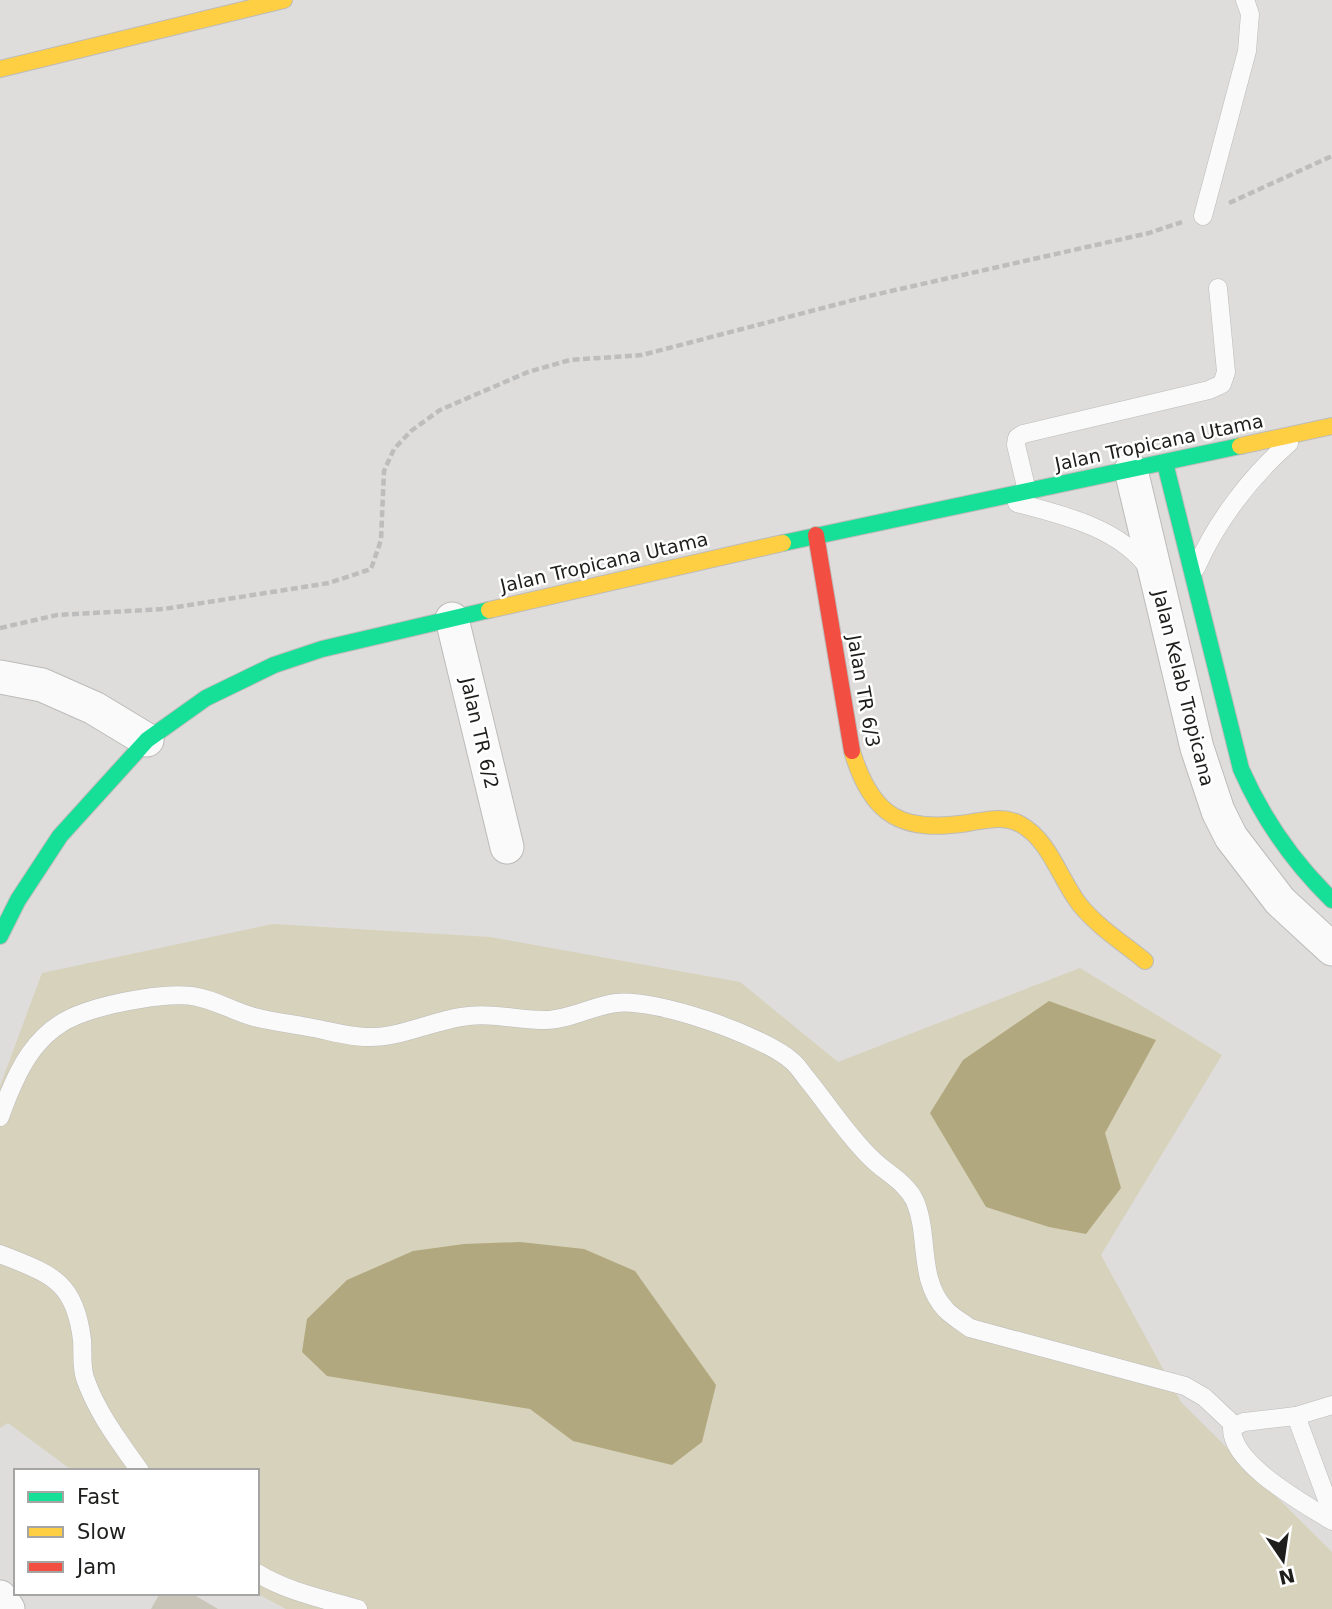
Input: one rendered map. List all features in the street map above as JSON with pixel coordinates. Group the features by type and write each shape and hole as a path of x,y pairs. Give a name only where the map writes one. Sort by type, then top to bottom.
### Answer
{"street":[{"path":"0,69 284,0"},
{"name":"Jalan Tropicana Utama","path":"0,936 18,900 60,836 148,740 206,698 274,665 322,649 816,535 1332,426"},
{"name":"Jalan Kelab Tropicana","path":"1165,463 1233,744 1250,791 1282,841 1332,900"},
{"name":"Jalan Kelab Tropicana","path":"1131,470 1197,748 1218,811 1231,837 1280,901 1332,950"},
{"name":"Jalan TR 6/3","path":"816,535 852,754 866,786 885,813 907,825 933,828 1010,820 1028,830 1044,847 1073,897 1090,916 1145,961"},
{"name":"Jalan TR 6/2","path":"452,619 507,847"},
{"path":"0,677 43,685 94,708 148,740"},
{"path":"0,1597 8,1609"}],"lane":[{"path":"1203,216 1247,51 1250,14 1245,0"},
{"path":"1027,491 1016,445 1017,438 1023,434 1209,390 1222,384 1226,372 1218,288"},
{"path":"1193,575 1205,548 1230,511 1273,457 1299,433"},
{"path":"1000,498 1056,513 1123,543 1142,559 1157,580"},
{"path":"0,1117 26,1058 35,1045 60,1022 85,1012 129,1002 172,996 197,997 254,1017 366,1037 388,1035 460,1017 487,1014 548,1020 617,1003 648,1004 682,1012 723,1026 766,1045 791,1060 848,1132 873,1160 900,1181 914,1199 920,1220 926,1275 946,1310 970,1328 1185,1386 1204,1396 1235,1426"},
{"path":"0,1254 42,1271 65,1288 75,1309 82,1339 84,1374 93,1400 139,1469"},
{"path":"1332,1405 1296,1416 1244,1423 1232,1428 1233,1438 1272,1484 1332,1521"},
{"path":"1296,1416 1325,1476 1332,1513"},
{"path":"259,1574 323,1600 358,1609"}],"path":[{"path":"0,628 57,615 164,610 329,583 371,569 381,540 384,471 394,449 411,431 440,410 528,372 570,360 642,355 869,296 1149,233 1203,216 1332,156"}],"shaded area":[{"path":"273,924 490,937 740,982 838,1062 1080,968 1222,1055 1101,1255 1181,1402 1332,1552 1332,1609 286,1609 259,1595 259,1469 70,1469 8,1423 0,1428 0,1086 42,973"},
{"path":"1049,1001 1156,1040 1105,1133 1121,1188 1086,1234 1049,1227 986,1207 930,1113 963,1060"},
{"path":"520,1242 584,1249 635,1271 716,1385 702,1442 672,1465 573,1441 530,1409 327,1376 302,1352 307,1319 347,1280 413,1251 464,1244"}],"building":[{"path":"159,1595 194,1595 218,1609 151,1609"}],"traffic: fast":[{"path":"783,543 1240,446"},
{"path":"1165,463 1241,769 1280,839 1304,871 1332,900"},
{"path":"0,936 18,900 60,836 147,740 206,698 274,665 322,649 489,610"}],"traffic: slow":[{"path":"0,69 284,0"},
{"path":"1240,446 1332,426"},
{"path":"489,610 783,543"},
{"path":"852,751 869,792 880,805 908,822 945,825 994,819 1014,821 1030,831 1047,850 1073,895 1087,913 1145,961"}],"traffic: jam":[{"path":"816,535 852,751"}]}
